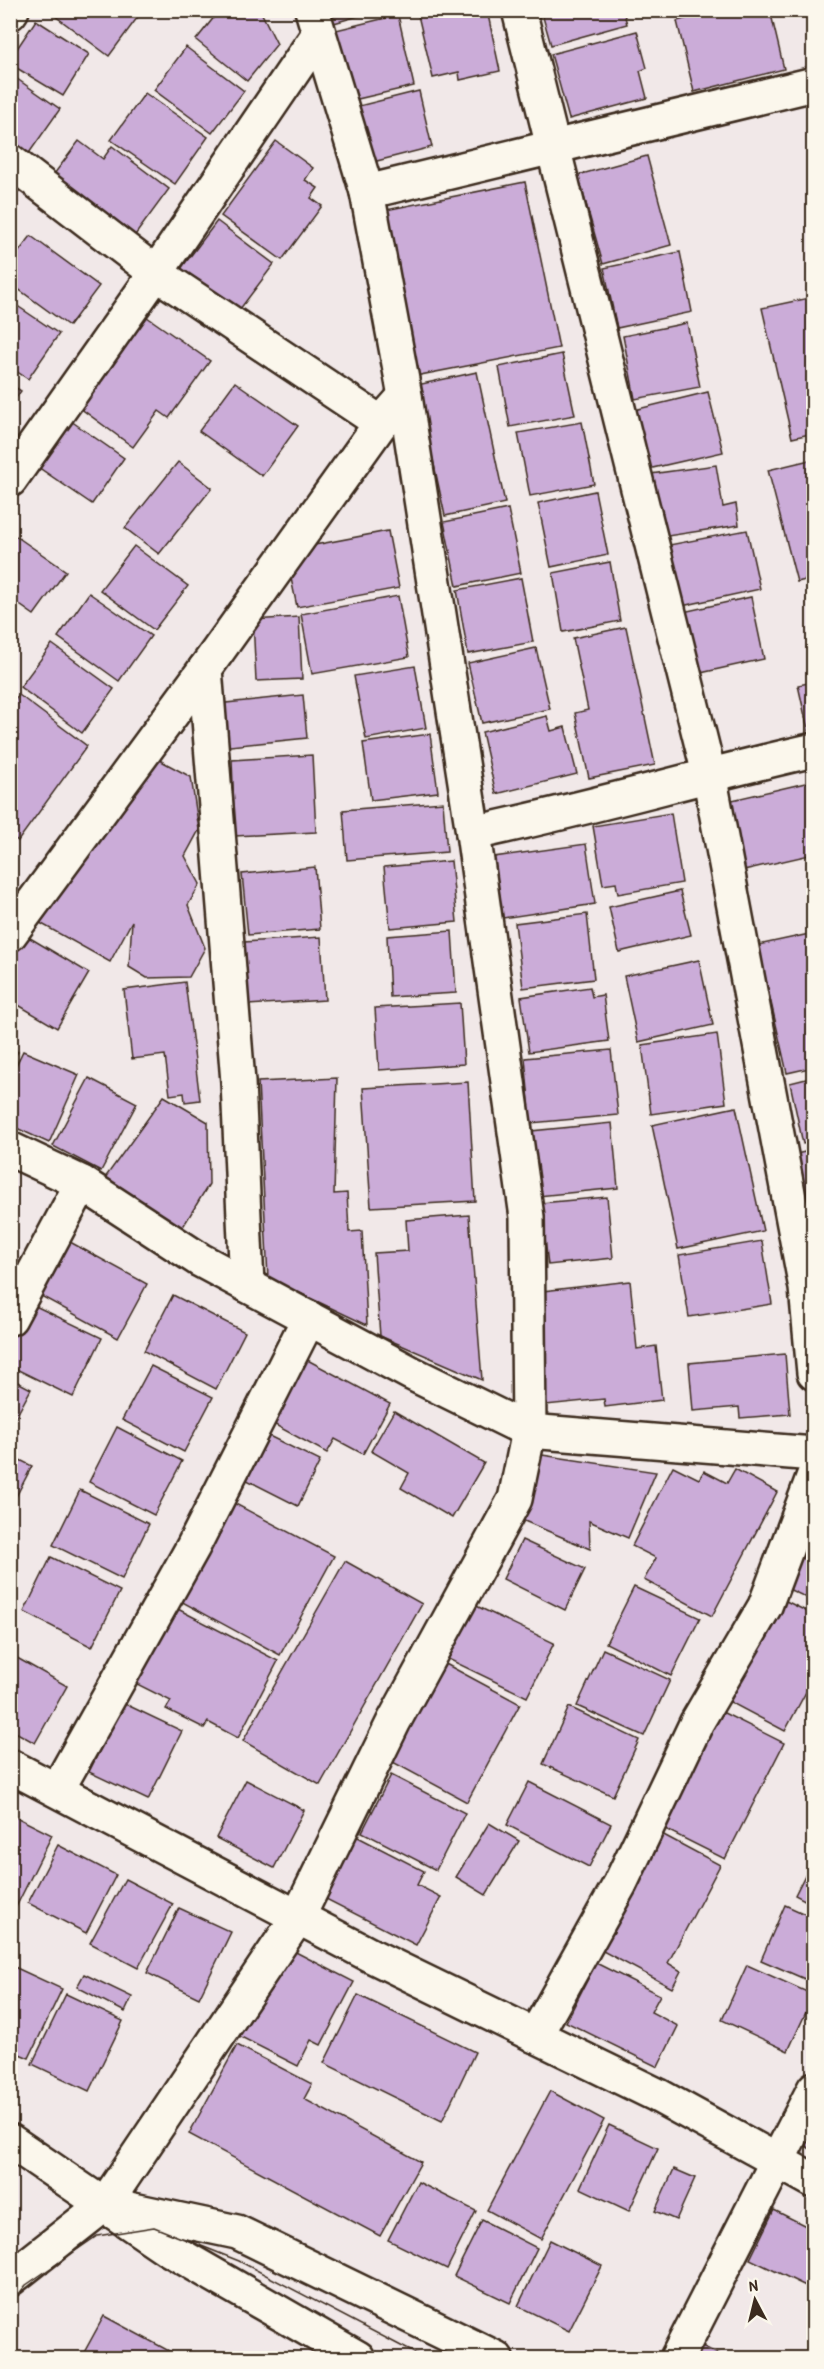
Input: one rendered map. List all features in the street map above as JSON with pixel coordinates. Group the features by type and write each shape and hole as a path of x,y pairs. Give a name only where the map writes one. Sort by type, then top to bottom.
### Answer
{"street":[{"path":"519,10 709,774 806,1288 813,1372"},
{"path":"10,2279 105,2204 298,1917 394,1721 515,1499 529,1431 527,1217 473,833 405,396 368,192 315,23"},
{"path":"10,480 156,273 315,23"},
{"path":"368,192 813,84"},
{"path":"10,161 156,273 381,423"},
{"path":"10,934 205,669 381,423 405,396"},
{"path":"205,669 238,1082 247,1285"},
{"path":"473,833 558,815 709,774 813,750"},
{"path":"10,1149 82,1183 200,1260 529,1431 813,1454"},
{"path":"10,1318 82,1183"},
{"path":"57,1790 193,1548 309,1318"},
{"path":"535,2036 620,1884 697,1722 765,1606 813,1475"},
{"path":"10,1766 298,1917 657,2095 813,2181"},
{"path":"677,2358 813,2089"},
{"path":"10,2141 167,2248 358,2358"},
{"path":"105,2204 237,2232 496,2358"}],"building":[{"path":"47,10 143,10 109,56"},
{"path":"208,10 260,10 277,44 247,81 196,40 215,16"},
{"path":"323,10 379,10 327,25"},
{"path":"487,10 500,71 460,80 459,72 433,78 417,11"},
{"path":"541,10 623,10 627,24 551,45"},
{"path":"718,10 770,10 784,69 694,92 677,21"},
{"path":"398,15 414,86 349,101 332,31"},
{"path":"36,20 89,54 63,96 10,64 10,59"},
{"path":"637,31 647,68 640,71 647,98 569,119 551,54"},
{"path":"186,47 244,91 212,133 154,90"},
{"path":"10,74 60,109 27,156 10,145"},
{"path":"419,91 432,147 365,164 351,108"},
{"path":"145,93 208,137 175,184 111,140"},
{"path":"79,141 103,159 112,146 169,189 133,238 51,178"},
{"path":"276,141 313,168 305,180 318,188 311,198 322,206 282,260 221,216"},
{"path":"647,156 671,245 603,264 578,175"},
{"path":"525,182 559,348 415,376 381,211"},
{"path":"217,221 274,264 237,313 180,270"},
{"path":"31,236 99,286 69,326 10,283 10,263"},
{"path":"680,252 692,312 617,328 604,268"},
{"path":"814,297 814,433 792,438 762,308"},
{"path":"10,301 59,334 28,379 10,367"},
{"path":"147,317 210,361 169,418 159,411 133,447 80,408"},
{"path":"687,323 700,387 635,399 623,336"},
{"path":"562,354 575,415 510,427 499,367"},
{"path":"477,372 505,503 445,516 417,385"},
{"path":"235,382 298,426 262,476 199,431"},
{"path":"10,384 21,391 10,406"},
{"path":"708,392 723,452 648,469 634,410"},
{"path":"71,421 124,458 92,504 38,467"},
{"path":"582,422 594,484 530,496 518,433"},
{"path":"814,459 814,578 797,582 768,470"},
{"path":"178,462 212,488 159,554 125,528"},
{"path":"716,465 723,507 736,504 739,525 661,537 651,474"},
{"path":"595,491 608,555 551,567 538,503"},
{"path":"508,509 521,573 457,586 444,522"},
{"path":"747,530 760,589 677,607 664,546"},
{"path":"388,531 399,588 297,607 288,564 299,548"},
{"path":"10,532 66,571 34,615 10,598"},
{"path":"134,546 188,586 154,630 100,590"},
{"path":"610,562 620,621 563,632 553,573"},
{"path":"521,578 533,642 468,654 457,590"},
{"path":"89,593 151,636 119,681 58,637"},
{"path":"398,596 409,657 312,674 301,614"},
{"path":"751,597 764,659 696,674 683,612"},
{"path":"299,617 302,679 256,681 253,620"},
{"path":"626,627 655,765 589,778 575,713 588,710 573,638"},
{"path":"52,644 114,689 82,733 20,687"},
{"path":"536,648 550,709 482,723 468,663"},
{"path":"415,666 426,728 366,739 354,676"},
{"path":"814,682 814,739 810,739 798,685"},
{"path":"19,695 87,746 18,841 10,835 10,706"},
{"path":"303,695 307,738 221,747 216,704"},
{"path":"547,716 551,731 565,727 577,774 496,794 482,732"},
{"path":"430,734 438,792 371,800 363,743"},
{"path":"312,755 316,832 235,836 232,760"},
{"path":"152,756 191,777 199,830 185,856 200,884 188,905 205,948 189,977 147,978 129,967 132,921 110,962 40,923"},
{"path":"814,781 814,854 735,872 719,803"},
{"path":"443,802 447,852 347,860 343,810"},
{"path":"671,813 682,883 618,894 616,883 603,885 593,826"},
{"path":"586,844 595,904 503,918 494,857"},
{"path":"451,861 457,922 390,928 384,867"},
{"path":"315,867 320,929 248,935 242,874"},
{"path":"680,891 691,935 619,952 609,907"},
{"path":"587,914 594,979 523,988 515,923"},
{"path":"452,931 456,993 390,997 387,936"},
{"path":"814,933 814,1067 787,1073 758,945"},
{"path":"25,935 89,973 57,1028 10,1000 10,959"},
{"path":"321,937 325,1000 248,1005 244,942"},
{"path":"699,960 713,1025 638,1042 624,976"},
{"path":"185,982 200,1100 185,1102 184,1093 170,1095 165,1055 132,1059 124,990"},
{"path":"590,987 592,997 603,995 609,1041 529,1052 521,997"},
{"path":"460,1003 464,1064 379,1070 375,1008"},
{"path":"717,1034 726,1103 651,1114 642,1045"},
{"path":"10,1047 18,1052 10,1063"},
{"path":"611,1050 618,1115 531,1123 525,1058"},
{"path":"23,1051 79,1075 49,1143 10,1125 10,1078"},
{"path":"814,1077 814,1142 803,1144 790,1083"},
{"path":"89,1078 137,1103 101,1171 53,1146"},
{"path":"337,1078 334,1194 347,1193 349,1232 362,1231 367,1325 268,1278 258,1082"},
{"path":"468,1082 475,1201 371,1207 363,1088"},
{"path":"164,1096 208,1122 209,1184 181,1230 102,1182"},
{"path":"736,1107 763,1231 678,1249 652,1125"},
{"path":"612,1123 618,1188 538,1196 531,1131"},
{"path":"814,1150 814,1272 787,1156"},
{"path":"607,1197 613,1258 548,1265 541,1203"},
{"path":"469,1215 482,1380 380,1336 374,1253 408,1251 406,1220"},
{"path":"59,1236 147,1284 118,1338 30,1290"},
{"path":"762,1241 772,1304 689,1317 679,1255"},
{"path":"630,1281 637,1349 656,1346 662,1400 605,1407 604,1399 546,1405 534,1292"},
{"path":"173,1295 245,1332 216,1389 144,1351"},
{"path":"25,1301 102,1338 73,1397 10,1366 10,1331"},
{"path":"785,1354 790,1414 740,1418 739,1407 693,1411 689,1363"},
{"path":"300,1356 390,1404 363,1454 335,1439 327,1453 266,1420"},
{"path":"151,1366 213,1397 184,1452 122,1420"},
{"path":"10,1378 31,1389 10,1428"},
{"path":"394,1411 484,1463 452,1518 401,1488 409,1473 371,1451"},
{"path":"117,1427 182,1461 154,1515 89,1482"},
{"path":"265,1434 320,1461 298,1506 243,1478"},
{"path":"10,1455 32,1466 10,1508"},
{"path":"542,1455 656,1472 628,1538 589,1521 590,1549 515,1517"},
{"path":"673,1466 699,1479 704,1471 727,1483 735,1469 777,1492 712,1616 644,1580 656,1558 632,1546"},
{"path":"80,1490 149,1524 122,1579 53,1545"},
{"path":"228,1500 334,1556 280,1655 175,1598"},
{"path":"522,1540 585,1569 565,1610 503,1579"},
{"path":"808,1543 814,1546 814,1601 786,1588"},
{"path":"51,1557 120,1591 92,1647 24,1612"},
{"path":"345,1561 422,1604 320,1785 243,1741"},
{"path":"634,1587 700,1618 671,1676 606,1643"},
{"path":"784,1600 814,1615 814,1677 785,1731 730,1702"},
{"path":"468,1602 554,1643 527,1697 442,1656"},
{"path":"172,1606 278,1661 238,1738 208,1722 204,1728 166,1709 171,1701 133,1682"},
{"path":"603,1649 670,1680 644,1736 577,1706"},
{"path":"10,1654 67,1686 35,1743 10,1729"},
{"path":"442,1662 520,1704 467,1802 389,1760"},
{"path":"123,1703 182,1731 148,1800 89,1772"},
{"path":"569,1707 639,1740 613,1796 543,1764"},
{"path":"722,1712 784,1743 725,1859 663,1828"},
{"path":"391,1775 465,1813 436,1870 362,1832"},
{"path":"246,1780 304,1810 274,1868 216,1838"},
{"path":"529,1782 611,1824 589,1867 507,1825"},
{"path":"10,1814 52,1835 16,1907 10,1904"},
{"path":"489,1823 519,1841 486,1895 456,1877"},
{"path":"660,1833 720,1865 668,1963 681,1971 672,1988 599,1949"},
{"path":"356,1836 424,1871 417,1885 441,1897 416,1945 324,1898"},
{"path":"58,1845 116,1875 86,1933 28,1903"},
{"path":"814,1857 814,1905 795,1895"},
{"path":"125,1879 173,1904 138,1968 90,1943"},
{"path":"785,1905 814,1918 814,1983 761,1960"},
{"path":"179,1908 231,1932 199,1998 147,1973"},
{"path":"286,1947 354,1982 321,2045 311,2040 298,2066 239,2036"},
{"path":"596,1963 660,1995 651,2012 678,2026 658,2067 566,2022"},
{"path":"10,1965 62,1989 29,2058 10,2050"},
{"path":"747,1965 814,1995 788,2051 722,2020"},
{"path":"84,1974 132,1997 125,2012 77,1987"},
{"path":"66,1994 123,2021 89,2091 32,2064"},
{"path":"358,1995 475,2052 442,2121 324,2063"},
{"path":"237,2045 312,2084 304,2099 421,2162 380,2236 189,2134"},
{"path":"550,2091 604,2120 541,2239 487,2210"},
{"path":"609,2125 658,2148 629,2211 580,2188"},
{"path":"814,2129 814,2151 805,2146"},
{"path":"674,2169 695,2178 676,2220 655,2211"},
{"path":"418,2182 476,2211 447,2269 388,2240"},
{"path":"774,2210 814,2230 814,2290 750,2259"},
{"path":"482,2220 537,2248 510,2303 454,2276"},
{"path":"550,2240 602,2266 569,2331 518,2306"},
{"path":"104,2316 171,2352 167,2358 81,2358"},
{"path":"700,2345 726,2358 694,2358"}],"tram line":[{"path":"10,2305 26,2285 97,2236 154,2227 239,2261 424,2358"}]}
